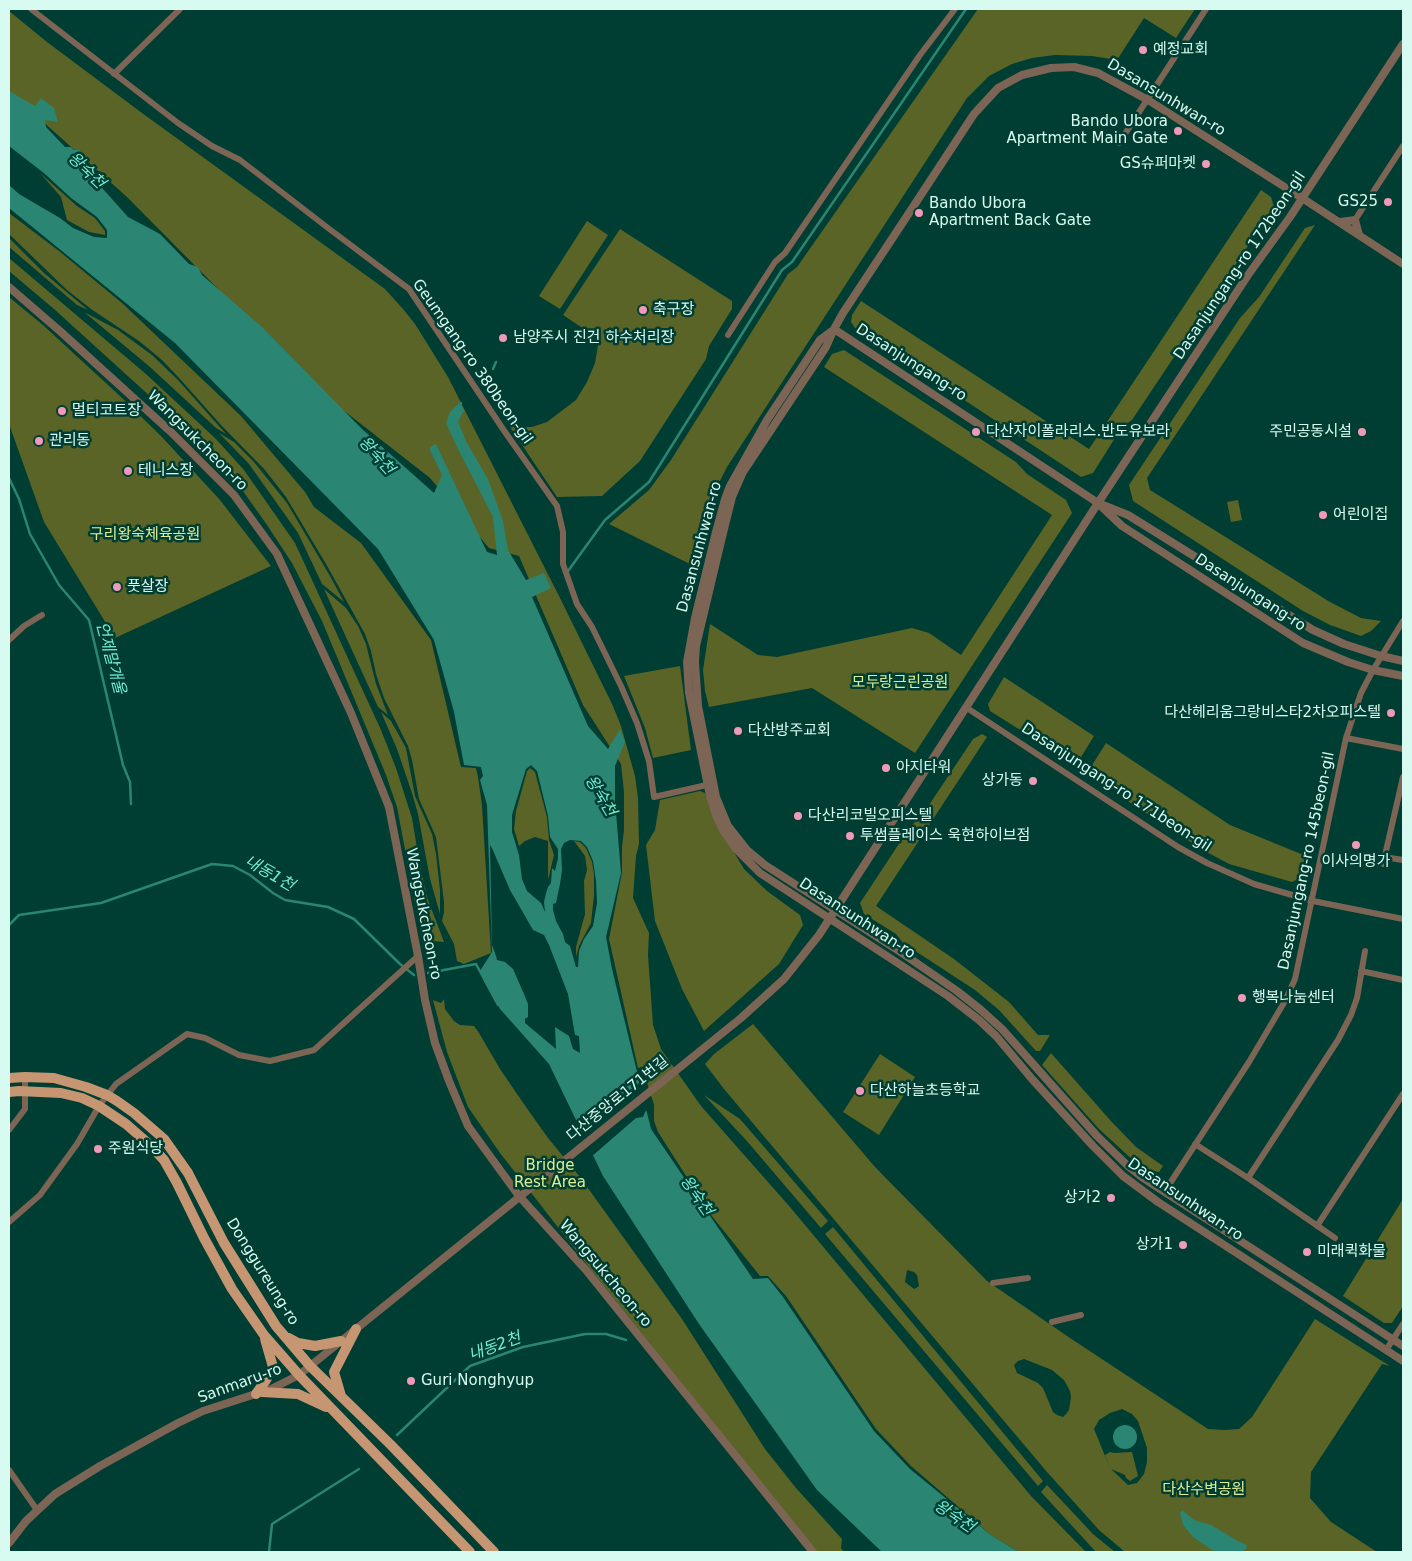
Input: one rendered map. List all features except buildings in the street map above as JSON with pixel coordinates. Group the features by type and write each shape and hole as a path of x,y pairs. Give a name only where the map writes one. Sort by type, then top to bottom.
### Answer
{"main road":[{"name":"Donggureung-ro","path":"9,1078 54,1078 107,1095 164,1139 188,1173 224,1243 276,1326 310,1366 391,1445 494,1552"},
{"name":"Donggureung-ro","path":"9,1092 61,1093 82,1098 99,1106 126,1124 150,1145 164,1160 178,1183 204,1238 232,1289 264,1335 299,1375 470,1552"},
{"path":"342,1397 334,1372 356,1329"},
{"path":"264,1335 273,1367 259,1393 298,1394 335,1412"},
{"path":"284,1335 298,1343 315,1346 341,1341"}],"street":[{"name":"Geumgang-ro 380beon-gil","path":"31,9 185,128 212,146 240,160 409,289 557,506 563,532 563,564 577,604 592,627 636,723 649,761 654,796 710,784"},
{"path":"114,74 180,9"},
{"path":"728,335 775,262 785,253 920,55 955,9"},
{"path":"1120,143 1206,9"},
{"name":"Dasanjungang-ro 172beon-gil","path":"1098,503 1248,275 1290,217 1403,44"},
{"name":"Dasansunhwan-ro","path":"1403,264 1148,100 1098,73 1074,67 1051,68 1022,75 998,88 974,114 834,329 820,340 767,420 742,462 724,499 695,618 688,662 692,707 716,815 723,830 741,855 760,872 948,996 979,1020 996,1036 1092,1146 1123,1176 1158,1202 1403,1361"},
{"path":"1359,235 1355,220 1403,146"},
{"path":"1340,222 1355,220"},
{"name":"Wangsukcheon-ro","path":"9,287 62,332 170,432 234,495 276,554 351,713 389,808 425,1000 435,1043 468,1126 519,1196 586,1270 813,1552"},
{"name":"Dasanjungang-ro","path":"834,329 1098,503 1122,526 1303,643 1348,662 1373,670 1403,676"},
{"path":"830,918 1098,503"},
{"name":"Dasanjungang-ro","path":"1098,503 1128,515 1313,630 1344,644 1403,661"},
{"path":"9,640 24,626 42,615"},
{"name":"Dasanjungang-ro 145beon-gil","path":"1165,1191 1244,1069 1285,1001 1295,979 1346,738 1373,670 1403,621"},
{"name":"Dasanjungang-ro 171beon-gil","path":"967,708 1178,847 1207,863 1254,884 1313,901 1403,919"},
{"path":"1346,738 1403,749"},
{"path":"1383,864 1403,777"},
{"name":"Dasansunhwan-ro","path":"710,784 728,826 747,850 766,865 931,973 989,1017 1111,1151 1143,1178 1403,1346"},
{"path":"1384,857 1403,860"},
{"name":"다산중앙로171번길","path":"519,1196 741,1018 784,979 830,918"},
{"path":"1248,1178 1338,1040 1357,998 1365,951"},
{"path":"9,1222 40,1195 77,1144 99,1106 116,1084 187,1034 205,1038 238,1055 270,1061 314,1050 418,956"},
{"path":"1362,971 1403,980"},
{"path":"9,1130 25,1109 25,1077"},
{"path":"1317,1226 1403,1094"},
{"path":"1195,1144 1335,1238"},
{"name":"Sanmaru-ro","path":"9,1544 37,1510 68,1485 178,1423 220,1405 259,1393 299,1375 519,1196"},
{"path":"993,1283 1028,1278"},
{"path":"1052,1322 1081,1315"},
{"path":"1386,1350 1403,1324"},
{"path":"9,1470 37,1510"}],"green space":[{"path":"978,9 1195,9 1176,38 1144,18 1117,60 1092,56 1055,55 1032,58 1012,64 989,76 967,98 727,467 714,493 696,567 609,524 649,490 671,460 788,274 797,267"},
{"path":"9,11 142,113 385,289 415,324 448,377 560,598 621,726 635,776 638,798 639,844 636,856 633,898 649,933 648,955 653,1025 661,1049 701,1106 790,1207 1031,1496 1086,1552 1019,1552 991,1535 911,1466 876,1429 786,1296 768,1276 760,1276 711,1215 658,1132 654,1121 654,1105 642,1067 638,1068 609,939 622,872 624,792 621,764 583,705 519,556 489,548 430,478 320,392 127,197 31,111 9,97"},
{"path":"40,173 77,206 95,218 105,231 105,235 89,232 67,220 61,197"},
{"path":"1261,190 1271,197 1274,207 1132,420 1122,427 1093,473 1081,477 855,328 851,322 852,315 861,301 1089,449"},
{"path":"9,213 122,303 241,416 305,492 314,507 361,543 431,640 461,767 476,768 478,777 482,805 491,953 464,964 457,961 454,944 442,921 444,902 436,837 419,799 408,746 384,698 365,634 286,497 265,470 162,360 139,341 91,309 67,290 9,234"},
{"path":"587,221 608,235 560,309 539,296"},
{"path":"1315,225 1147,478 1150,490 1330,602 1361,618 1381,621 1371,631 1361,636 1330,625 1303,611 1133,501 1129,485 1240,318 1259,297 1305,228"},
{"path":"620,229 732,301 732,309 709,346 706,359 640,461 602,496 557,497 510,427 532,427 547,422 576,400 587,382 595,363 599,339 563,315"},
{"path":"9,238 44,273 88,310 77,305 9,247"},
{"path":"9,258 146,374 216,439 244,470 295,543 381,730 396,768 412,818 427,897 444,942 422,940 397,807 386,775 322,621 292,563 233,477 196,438 54,309 9,271"},
{"name":"구리왕숙체육공원","path":"9,297 44,326 162,437 220,500 271,566 115,638 44,522 9,424"},
{"path":"84,312 118,330 152,355 178,380 226,434 216,428 150,367"},
{"name":"모두랑근린공원","path":"844,350 1016,462 1027,474 1066,500 1072,513 915,753 812,688 709,707 705,691 703,670 710,624 758,655 777,657 912,628 929,633 961,655 1052,515 824,367 832,354"},
{"path":"219,433 234,442 254,462 287,503 344,602 322,584 298,533 249,464"},
{"path":"1238,500 1242,520 1231,522 1227,502"},
{"path":"324,589 346,608 358,626 366,644 376,684 388,715 378,707"},
{"path":"680,666 691,750 653,758 645,728 624,676"},
{"path":"1004,677 1094,736 1078,762 990,711 988,704"},
{"path":"381,712 391,721 406,748 415,796 432,834 440,890 440,914 430,879 418,814 412,793 397,749"},
{"path":"982,734 987,737 876,906 954,959 1009,1002 1038,1035 1050,1035 1040,1051 1036,1051 999,1010 975,990 903,943 896,934 864,914 860,903 908,830 927,808 973,739"},
{"path":"1106,743 1230,825 1306,856 1300,878 1292,882 1229,864 1203,850 1129,802 1116,788 1089,770"},
{"path":"530,768 535,772 547,817 549,840 554,855 548,880 548,841 535,837 519,846 514,829 516,811 527,771"},
{"path":"700,791 705,793 716,822 744,869 767,891 800,915 803,925 779,964 704,1031 682,989 655,921 646,845 655,830 660,800"},
{"path":"574,841 580,842 586,848 592,862 594,874 591,923 579,946 576,957 576,947 585,914 584,881 587,870 585,856"},
{"name":"Bridge Rest Area","path":"444,999 445,1009 454,1021 460,1025 474,1026 500,1069 548,1138 580,1177 682,1319 765,1449 796,1488 842,1539 841,1548 844,1552 817,1552 500,1153 468,1107 447,1052 433,1000 441,1003"},
{"name":"다산수변공원","path":"753,1024 875,1167 987,1281 1208,1429 1239,1429 1252,1417 1315,1319 1390,1366 1382,1364 1311,1472 1310,1498 1331,1522 1377,1552 1125,1552 1099,1530 1047,1472 724,1089 705,1064 714,1054","holes":["907,1270 917,1275 919,1286 914,1289 905,1282","1024,1359 1052,1370 1064,1380 1071,1397 1069,1410 1063,1417 1053,1412 1043,1388 1038,1383 1017,1373 1014,1365","1122,1409 1132,1414 1138,1421 1147,1448 1147,1462 1144,1474 1137,1483 1128,1485 1111,1469 1125,1475 1130,1481 1138,1476 1132,1452 1110,1452 1105,1455 1110,1468 1094,1429 1099,1420 1110,1413"]},
{"path":"1051,1053 1136,1147 1163,1166 1159,1172 1148,1170 1135,1162 1099,1129 1042,1065"},
{"path":"880,1054 915,1077 879,1135 843,1112"},
{"path":"704,1095 740,1119 828,1221 821,1228 746,1140"},
{"path":"1403,1199 1403,1306 1392,1323 1384,1323 1343,1296"},
{"path":"833,1227 1043,1481 1038,1486 825,1234"},
{"path":"1047,1485 1093,1534 1115,1552 1096,1552 1041,1492"}],"water":[{"name":"왕숙천","path":"9,91 35,106 41,98 54,108 58,122 45,120 46,127 65,147 79,150 82,159 95,174 95,180 128,217 160,234 189,264 198,267 202,275 262,327 362,429 434,493 442,475 430,450 430,447 436,444 487,552 497,555 493,517 446,423 450,412 459,403 464,410 458,422 467,443 488,479 503,521 508,550 526,580 544,573 551,588 532,597 588,726 608,749 620,729 625,742 615,766 615,801 621,873 606,937 651,1129 753,1279 768,1278 783,1297 874,1431 910,1469 991,1535 1019,1552 882,1552 817,1490 699,1324 603,1176 549,1064 500,1009 480,971 492,952 487,805 480,780 483,776 481,767 464,765 454,712 434,640 378,549 175,343 9,208 9,185 19,194 60,218 73,228 94,237 107,238 107,230 97,217 71,198 45,174 9,146","holes":["531,765 537,771 548,816 550,837 558,849 555,871 552,868 551,883 544,902 545,912 541,903 527,891 522,879 519,855 512,832 512,815 526,769","570,840 581,841 587,847 593,861 596,881 597,903 593,926 584,939 579,951 578,967 576,967 570,946 565,942 553,910 553,904 556,903 560,884 562,870 561,849 564,843","490,845 510,890 533,930 544,935 549,945 568,994 575,1035 579,1036 580,1053 573,1049 569,1036 555,1027 556,1049 525,1023 525,1019 528,1017 528,1004 524,994 513,969 505,962 497,960 492,945"]},
{"path":"1125,1425 1134,1428 1137,1437 1134,1446 1125,1449 1116,1446 1113,1437 1116,1428"},
{"path":"1182,1510 1194,1520 1211,1525 1247,1545 1246,1549 1242,1552 1217,1552 1212,1550 1193,1537 1183,1525 1180,1513"}],"pier":[{"path":"642,1081 648,1109 643,1117 636,1118 591,1157 580,1133 622,1097 624,1092 629,1091"}],"waterway":[{"path":"568,571 605,520 649,482 782,270 792,262 966,9"},
{"path":"493,369 496,362"},
{"name":"언제말개울","path":"9,478 19,499 30,534 59,585 89,620 123,765 130,782 131,804"},
{"name":"내동1천","path":"9,925 19,915 101,903 212,864 233,866 250,875 285,900 328,907 354,919 400,964 414,975"},
{"name":"내동1천","path":"428,973 476,964 498,1005"},
{"name":"내동2천","path":"397,1435 470,1366 523,1347 585,1334 606,1334 626,1340"},
{"name":"내동2천","path":"269,1552 272,1524 359,1469"}],"place":[{"name":"예정교회","path":"1143,50"},
{"name":"Bando Ubora Apartment Main Gate","path":"1178,131"},
{"name":"GS슈퍼마켓","path":"1206,164"},
{"name":"GS25","path":"1388,202"},
{"name":"Bando Ubora Apartment Back Gate","path":"919,213"},
{"name":"축구장","path":"643,310"},
{"name":"남양주시 진건 하수처리장","path":"503,338"},
{"name":"멀티코트장","path":"62,411"},
{"name":"다산자이폴라리스.반도유보라","path":"976,432"},
{"name":"주민공동시설","path":"1362,432"},
{"name":"관리동","path":"39,441"},
{"name":"테니스장","path":"128,471"},
{"name":"어린이집","path":"1323,515"},
{"name":"풋살장","path":"117,587"},
{"name":"다산헤리움그랑비스타2차오피스텔","path":"1391,713"},
{"name":"다산방주교회","path":"738,731"},
{"name":"아지타워","path":"886,768"},
{"name":"상가동","path":"1033,781"},
{"name":"다산리코빌오피스텔","path":"798,816"},
{"name":"투썸플레이스 욱현하이브점","path":"850,836"},
{"name":"이사의명가","path":"1356,845"},
{"name":"행복나눔센터","path":"1242,998"},
{"name":"다산하늘초등학교","path":"860,1091"},
{"name":"주원식당","path":"98,1149"},
{"name":"상가2","path":"1111,1198"},
{"name":"상가1","path":"1183,1245"},
{"name":"미래퀵화물","path":"1307,1252"},
{"name":"Guri Nonghyup","path":"411,1381"}]}
